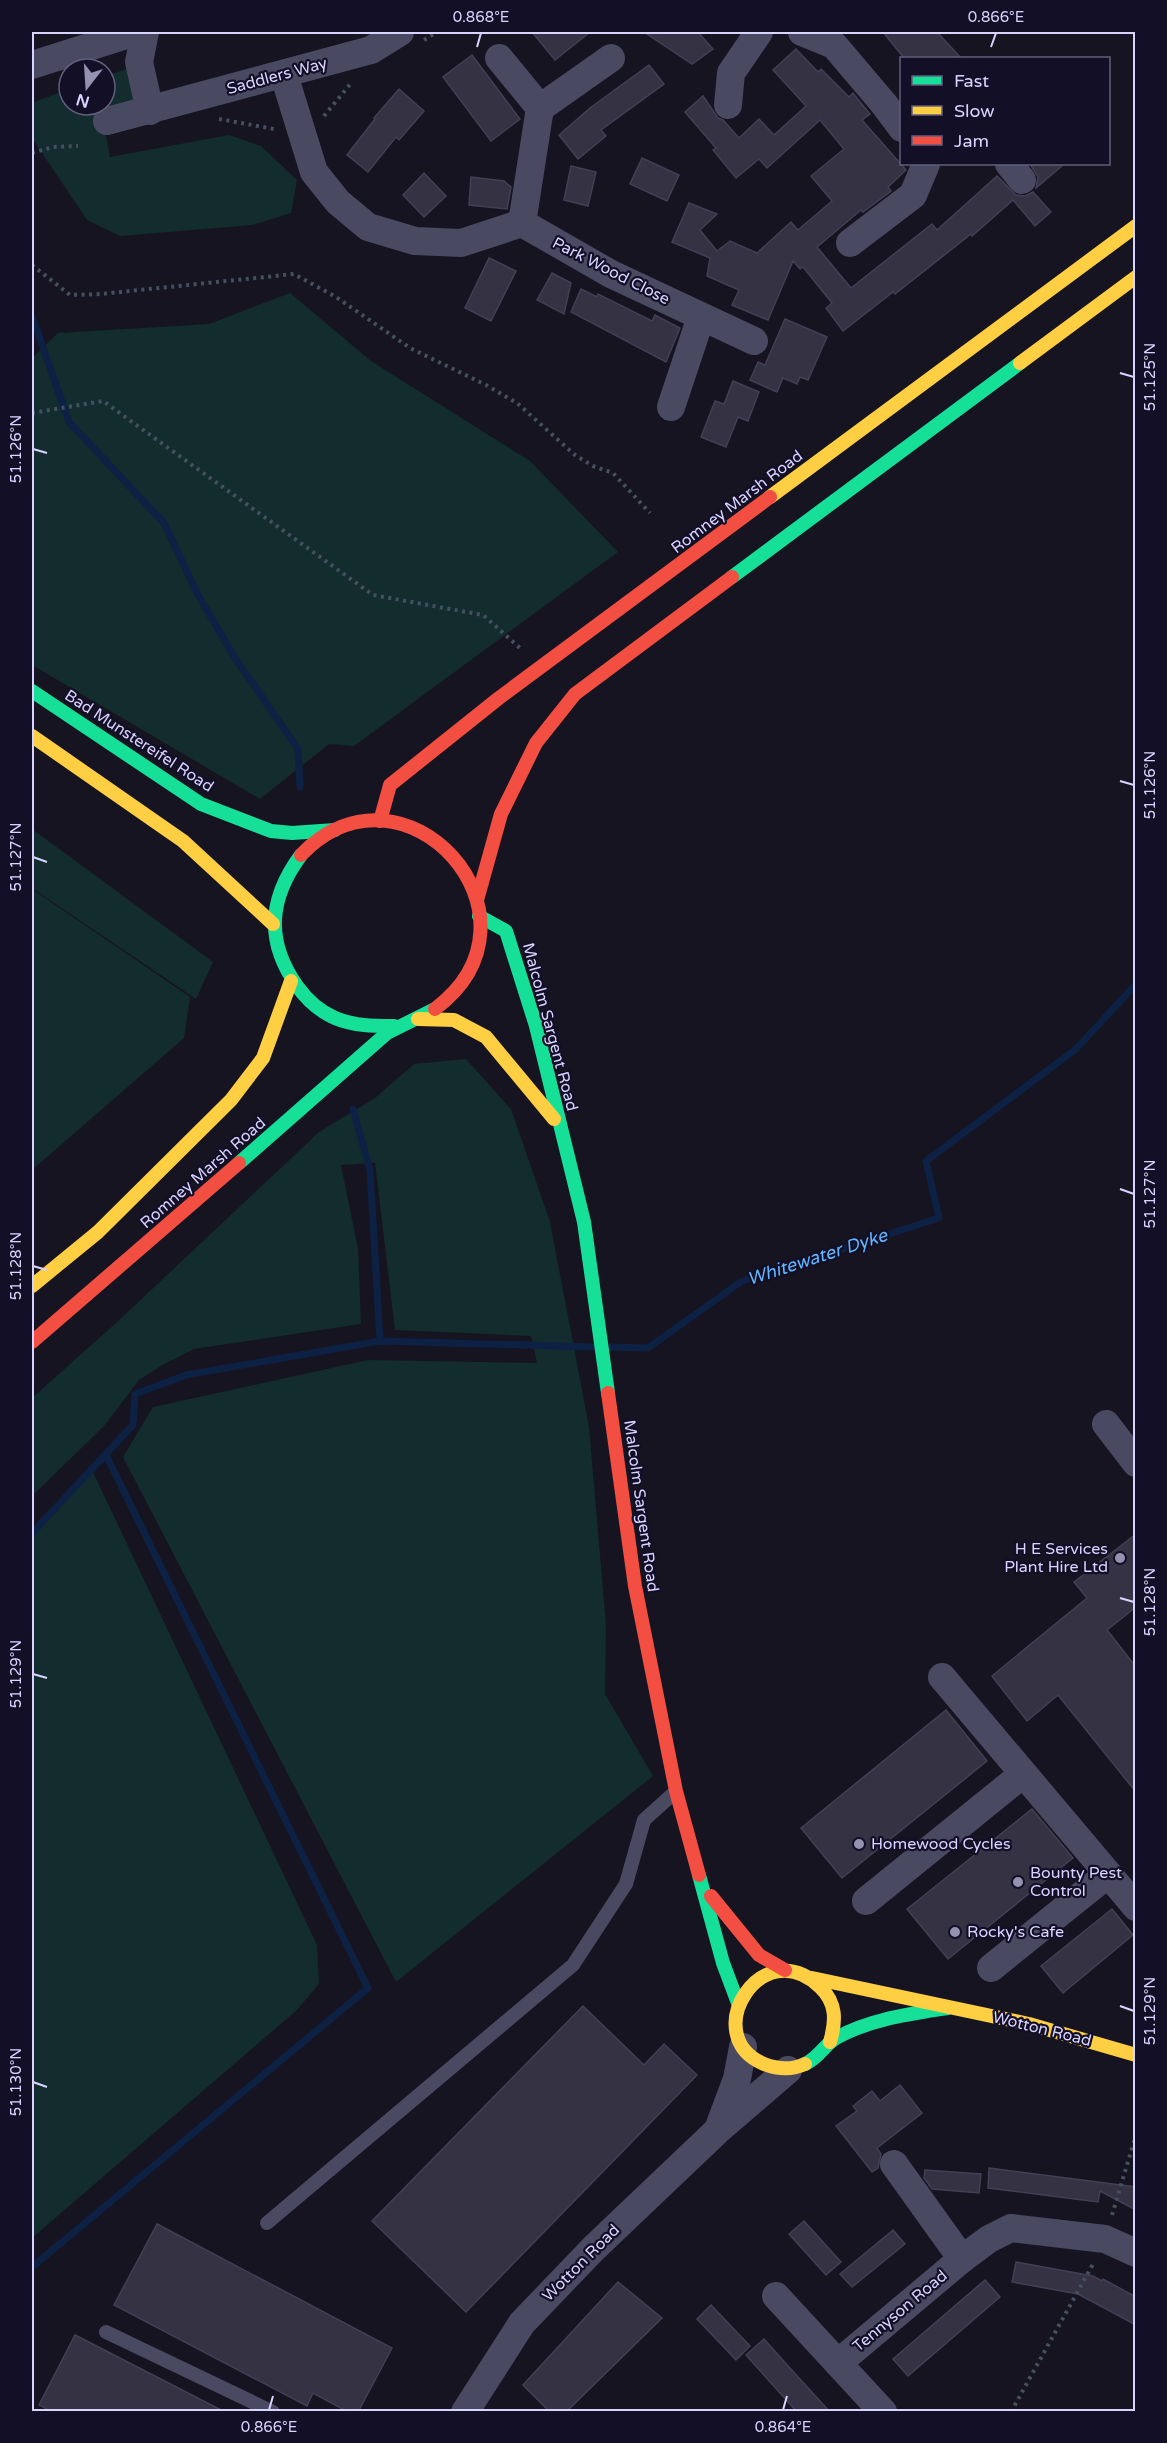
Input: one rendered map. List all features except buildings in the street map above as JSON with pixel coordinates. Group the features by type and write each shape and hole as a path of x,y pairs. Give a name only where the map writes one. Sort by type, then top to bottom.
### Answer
{"street":[{"path":"32,65 136,32"},
{"path":"145,32 139,62 150,111"},
{"name":"Saddlers Way","path":"107,121 371,50 400,32"},
{"path":"728,105 731,73 759,32"},
{"path":"802,32 834,45 900,125"},
{"path":"500,58 540,108"},
{"path":"284,75 314,172 338,202 368,227 415,240 461,243 522,223 540,108 611,58"},
{"path":"850,243 913,195 933,165"},
{"name":"Park Wood Close","path":"522,223 611,274 754,341"},
{"name":"Romney Marsh Road","path":"380,821 390,784 541,667 1136,226"},
{"path":"477,900 501,814 536,743 575,694 1136,277"},
{"path":"671,407 701,316"},
{"name":"Bad Munstereifel Road","path":"32,691 201,804 271,831 292,833 335,830"},
{"path":"32,736 183,841 273,924"},
{"path":"380,821 413,827 442,844 464,869 477,900 480,929 475,957 462,983 443,1004 418,1019 394,1026 364,1027 336,1019 310,1003 291,981 278,954 273,924 278,895 290,868 310,845 335,830 357,823 380,821"},
{"name":"Malcolm Sargent Road","path":"479,916 506,931 536,1026 584,1222 635,1586 676,1791 723,1963 738,2003"},
{"name":"Romney Marsh Road","path":"32,1286 98,1232 231,1100 263,1058 291,981"},
{"name":"Malcolm Sargent Road","path":"418,1019 454,1020 486,1036 560,1127"},
{"name":"Romney Marsh Road","path":"32,1342 286,1123 394,1026"},
{"path":"1106,1424 1136,1462"},
{"path":"942,1677 1136,1906"},
{"path":"866,1901 1023,1774"},
{"path":"991,1968 1108,1874"},
{"name":"Malcolm Sargent Road","path":"704,1887 759,1955 785,1970"},
{"path":"738,2003 753,1982 769,1973 785,1970"},
{"name":"Wotton Road","path":"785,1970 812,1978 1029,2024 1134,2050"},
{"path":"812,1978 830,1998 835,2020 830,2042"},
{"name":"Wotton Road","path":"717,2131 737,2079 743,2047 735,2022 738,2003"},
{"name":"Wotton Road","path":"465,2412 522,2323 594,2248 717,2131 788,2070 804,2066 820,2056 830,2042 875,2022 948,2008"},
{"path":"743,2047 761,2064 788,2070"},
{"name":"Tennyson Road","path":"894,2164 962,2259"},
{"name":"Tennyson Road","path":"838,2363 962,2259 989,2239 1011,2228 1105,2239 1136,2253"},
{"name":"Tennyson Road","path":"776,2296 883,2412"}],"lane":[{"path":"267,2223 573,1965 626,1884 644,1820 676,1791"},
{"path":"106,2332 273,2412"}],"path":[{"path":"212,118 291,133 300,130"},
{"path":"32,153 53,147 78,146"},
{"path":"32,265 70,295 101,294 294,274 336,297 410,348 486,385 517,403 575,455 593,466 613,473 651,513"},
{"path":"32,413 96,400 103,401 373,595 483,615 541,667"},
{"path":"1011,2412 1105,2239 1136,2135"}],"green space":[{"path":"130,68 140,85 130,106 117,113 117,72"},
{"path":"57,94 57,117 109,117 103,120 110,157 229,135 261,146 297,180 291,213 252,225 120,236 87,220 32,138 32,103"},
{"path":"290,293 371,361 530,461 618,552 354,746 329,744 260,799 32,665 32,358 58,333 209,324"},
{"path":"32,829 213,962 196,999 32,888"},
{"path":"32,889 190,997 184,1038 32,1170"},
{"path":"466,1059 511,1109 550,1222 589,1427 606,1625 605,1694 653,1776 396,1982 123,1457 153,1407 368,1360 537,1363 531,1336 395,1330 375,1163 341,1165 358,1249 361,1324 194,1349 164,1364 139,1380 104,1426 32,1496 32,1398 116,1323 319,1132 375,1098 414,1064"},
{"path":"92,1470 317,1945 319,1984 297,2010 32,2238 32,1533"}],"waterway":[{"path":"32,316 69,422 164,523 197,593 235,658 298,749 300,787"},
{"name":"Whitewater Dyke","path":"610,1347 648,1348 742,1281 939,1218 926,1161 1076,1049 1136,984"},
{"path":"353,1109 370,1170 380,1341"},
{"path":"32,1533 133,1425 135,1394 186,1375 380,1341 593,1347"},
{"path":"32,2267 368,1988 106,1455"}],"traffic: fast":[{"path":"732,577 1020,363"},
{"path":"32,691 201,804 271,831 292,833 335,830"},
{"path":"301,855 290,871 277,903 276,936 287,969 305,996 329,1015 357,1024 394,1026"},
{"path":"479,916 506,931 536,1026 584,1222 608,1393"},
{"path":"239,1163 387,1033 435,1009"},
{"path":"699,1875 723,1963 738,2003"},
{"path":"805,2064 836,2038 862,2026 891,2018 948,2008"}],"traffic: slow":[{"path":"770,497 1136,226"},
{"path":"1020,363 1136,277"},
{"path":"32,736 183,841 273,924"},
{"path":"32,1286 98,1232 231,1100 263,1058 291,981"},
{"path":"418,1019 454,1020 486,1037 554,1119"},
{"path":"805,2064 790,2068 774,2067 764,2064 745,2050 736,2032 737,2013 745,1994 759,1979 777,1971 798,1973 820,1987 830,1999 834,2013 830,2042"},
{"path":"812,1978 1029,2024 1136,2055"}],"traffic: jam":[{"path":"380,821 390,785 499,698 770,497"},
{"path":"477,900 501,814 536,743 575,694 732,577"},
{"path":"301,855 341,827 383,821 421,832 453,857 474,891 480,931 469,972 435,1009"},
{"path":"32,1342 239,1163"},
{"path":"608,1393 635,1586 676,1791 699,1875"},
{"path":"711,1896 759,1955 785,1970"}],"place":[{"name":"H E Services Plant Hire Ltd","path":"1120,1558"},
{"name":"Homewood Cycles","path":"859,1844"},
{"name":"Bounty Pest Control","path":"1018,1882"},
{"name":"Rocky's Cafe","path":"955,1932"}]}
